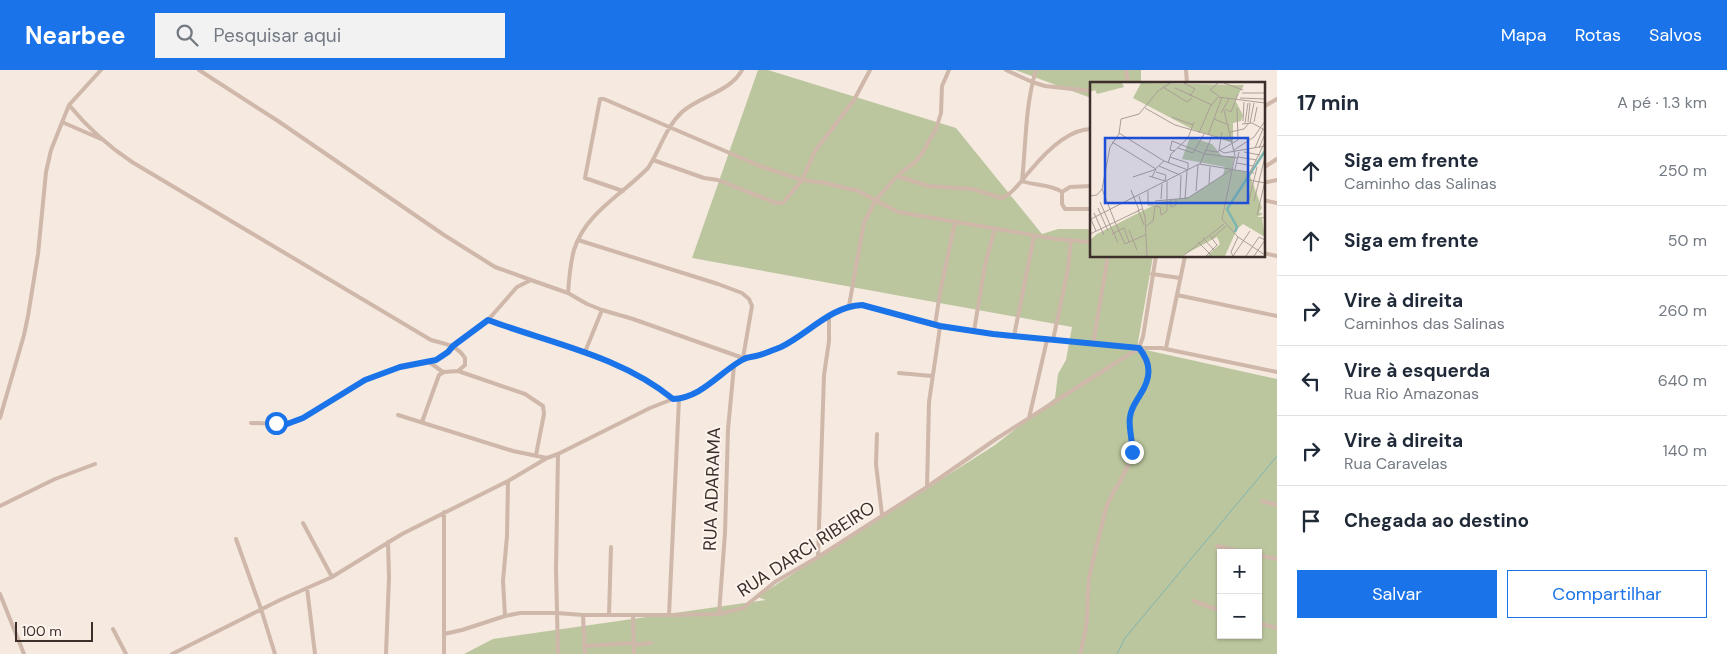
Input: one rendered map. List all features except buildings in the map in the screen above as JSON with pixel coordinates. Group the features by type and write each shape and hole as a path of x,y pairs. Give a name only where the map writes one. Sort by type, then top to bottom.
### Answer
{"street":[{"path":"0,418 24,335 38,254 48,160 54,139 69,104 101,70"},
{"path":"199,70 278,121 444,235 495,267 568,292 582,302 602,310 672,332 743,358"},
{"path":"568,292 574,250 592,217 643,173 653,160 669,128 682,113 693,104 729,85 738,77 742,70"},
{"path":"653,160 704,178 718,180 776,204 783,203 802,180 816,151 854,100 870,70"},
{"path":"849,306 857,270 861,232 864,222 876,200 897,176 915,162 936,129 941,113 942,86 949,70"},
{"path":"1006,70 1032,82 1054,88 1090,91"},
{"path":"1022,180 1027,134 1026,120 1032,82 1036,70"},
{"path":"623,191 585,178 600,99 604,99 760,166 802,180 858,191 898,212 1034,236 1090,242"},
{"path":"1264,106 1277,99"},
{"path":"69,104 82,121 111,148 132,162 431,340 453,346 463,354 466,361 463,368 458,372"},
{"path":"62,122 103,140"},
{"path":"897,176 928,186 974,190 1001,198 1010,193 1040,159 1068,136 1080,130 1090,129"},
{"path":"1264,167 1277,160"},
{"path":"1022,180 1036,185 1056,188 1062,192"},
{"path":"1264,183 1277,180"},
{"path":"1062,192 1070,187 1090,186"},
{"path":"1062,192 1062,204 1065,209 1090,209"},
{"path":"1264,200 1277,203"},
{"path":"935,325 955,222"},
{"path":"974,331 985,265 995,228"},
{"path":"1014,336 1034,236"},
{"path":"578,240 742,293 749,299 752,306 743,358"},
{"path":"1054,340 1068,269 1071,240"},
{"path":"1264,253 1277,256"},
{"path":"1093,344 1108,258"},
{"path":"1139,348 1143,336 1156,258"},
{"path":"1166,348 1185,258"},
{"path":"1152,274 1180,278"},
{"path":"251,423 287,424 303,418 365,380 400,367 429,362 442,357 453,346 488,320 512,292 523,283 531,280"},
{"path":"1177,295 1277,316"},
{"path":"172,654 262,609 332,577 388,542 508,481 547,458 642,412 700,390 743,358 769,352 783,346 836,312 849,306 862,305 935,325 974,331 1047,340 1139,348 1166,348 1277,372"},
{"path":"585,352 602,310"},
{"path":"818,557 824,375 829,341 829,317"},
{"path":"488,320 525,334 585,352 638,376 661,389 673,399"},
{"path":"926,487 929,402 940,326"},
{"path":"1028,418 1047,340"},
{"path":"1080,654 1086,628 1089,579 1105,513 1110,498 1121,482 1129,464 1133,444 1129,418 1148,378 1148,363 1139,348"},
{"name":"RUA DARCI RIBEIRO","path":"444,634 520,613 557,613 583,616 719,614 744,608 775,582 818,557 1028,418 1139,348"},
{"path":"429,362 443,372 458,372 525,394 543,406 544,414 536,456"},
{"name":"RUA ADARAMA","path":"719,614 725,534 728,429 734,366"},
{"path":"422,422 439,375 443,372"},
{"path":"900,373 932,376"},
{"path":"668,615 680,399"},
{"path":"398,415 513,451 547,458"},
{"path":"877,434 876,464 882,515"},
{"path":"558,454 556,569 558,654"},
{"path":"0,506 56,479 95,464"},
{"path":"505,616 503,581 507,536 508,481"},
{"path":"1262,501 1277,505"},
{"path":"444,512 444,654"},
{"path":"303,523 332,577"},
{"path":"236,539 262,609 275,654"},
{"path":"386,654 389,577 388,542"},
{"path":"1217,546 1230,549"},
{"path":"610,615 611,547"},
{"path":"1262,556 1277,559"},
{"path":"307,588 315,654"},
{"path":"0,594 24,654"},
{"path":"1194,601 1217,610"},
{"path":"633,615 634,654"},
{"path":"583,616 585,654"},
{"path":"1262,624 1277,628"},
{"path":"113,629 126,654"},
{"path":"584,646 651,643"}],"green space":[{"path":"758,70 768,70 956,128 1042,234 1058,229 1090,229 1090,258 1153,258 1137,348 1277,379 1277,654 464,654 493,639 766,600 757,597 995,445 1055,398 1058,374 1066,360 1072,327 692,258"},
{"path":"1015,70 1141,70 1141,82 1090,82 1090,98"}],"waterway":[{"path":"1117,654 1125,638 1277,456"}],"route":[{"path":"276,423 283,425 303,418 365,380 384,372 436,360 488,320 525,334 585,352 638,376 661,389 673,399 680,399 700,390 743,358 756,356 783,346 836,312 849,306 862,305 940,326 993,334 1139,348 1148,363 1148,378 1129,418 1133,444 1132,452"}]}
